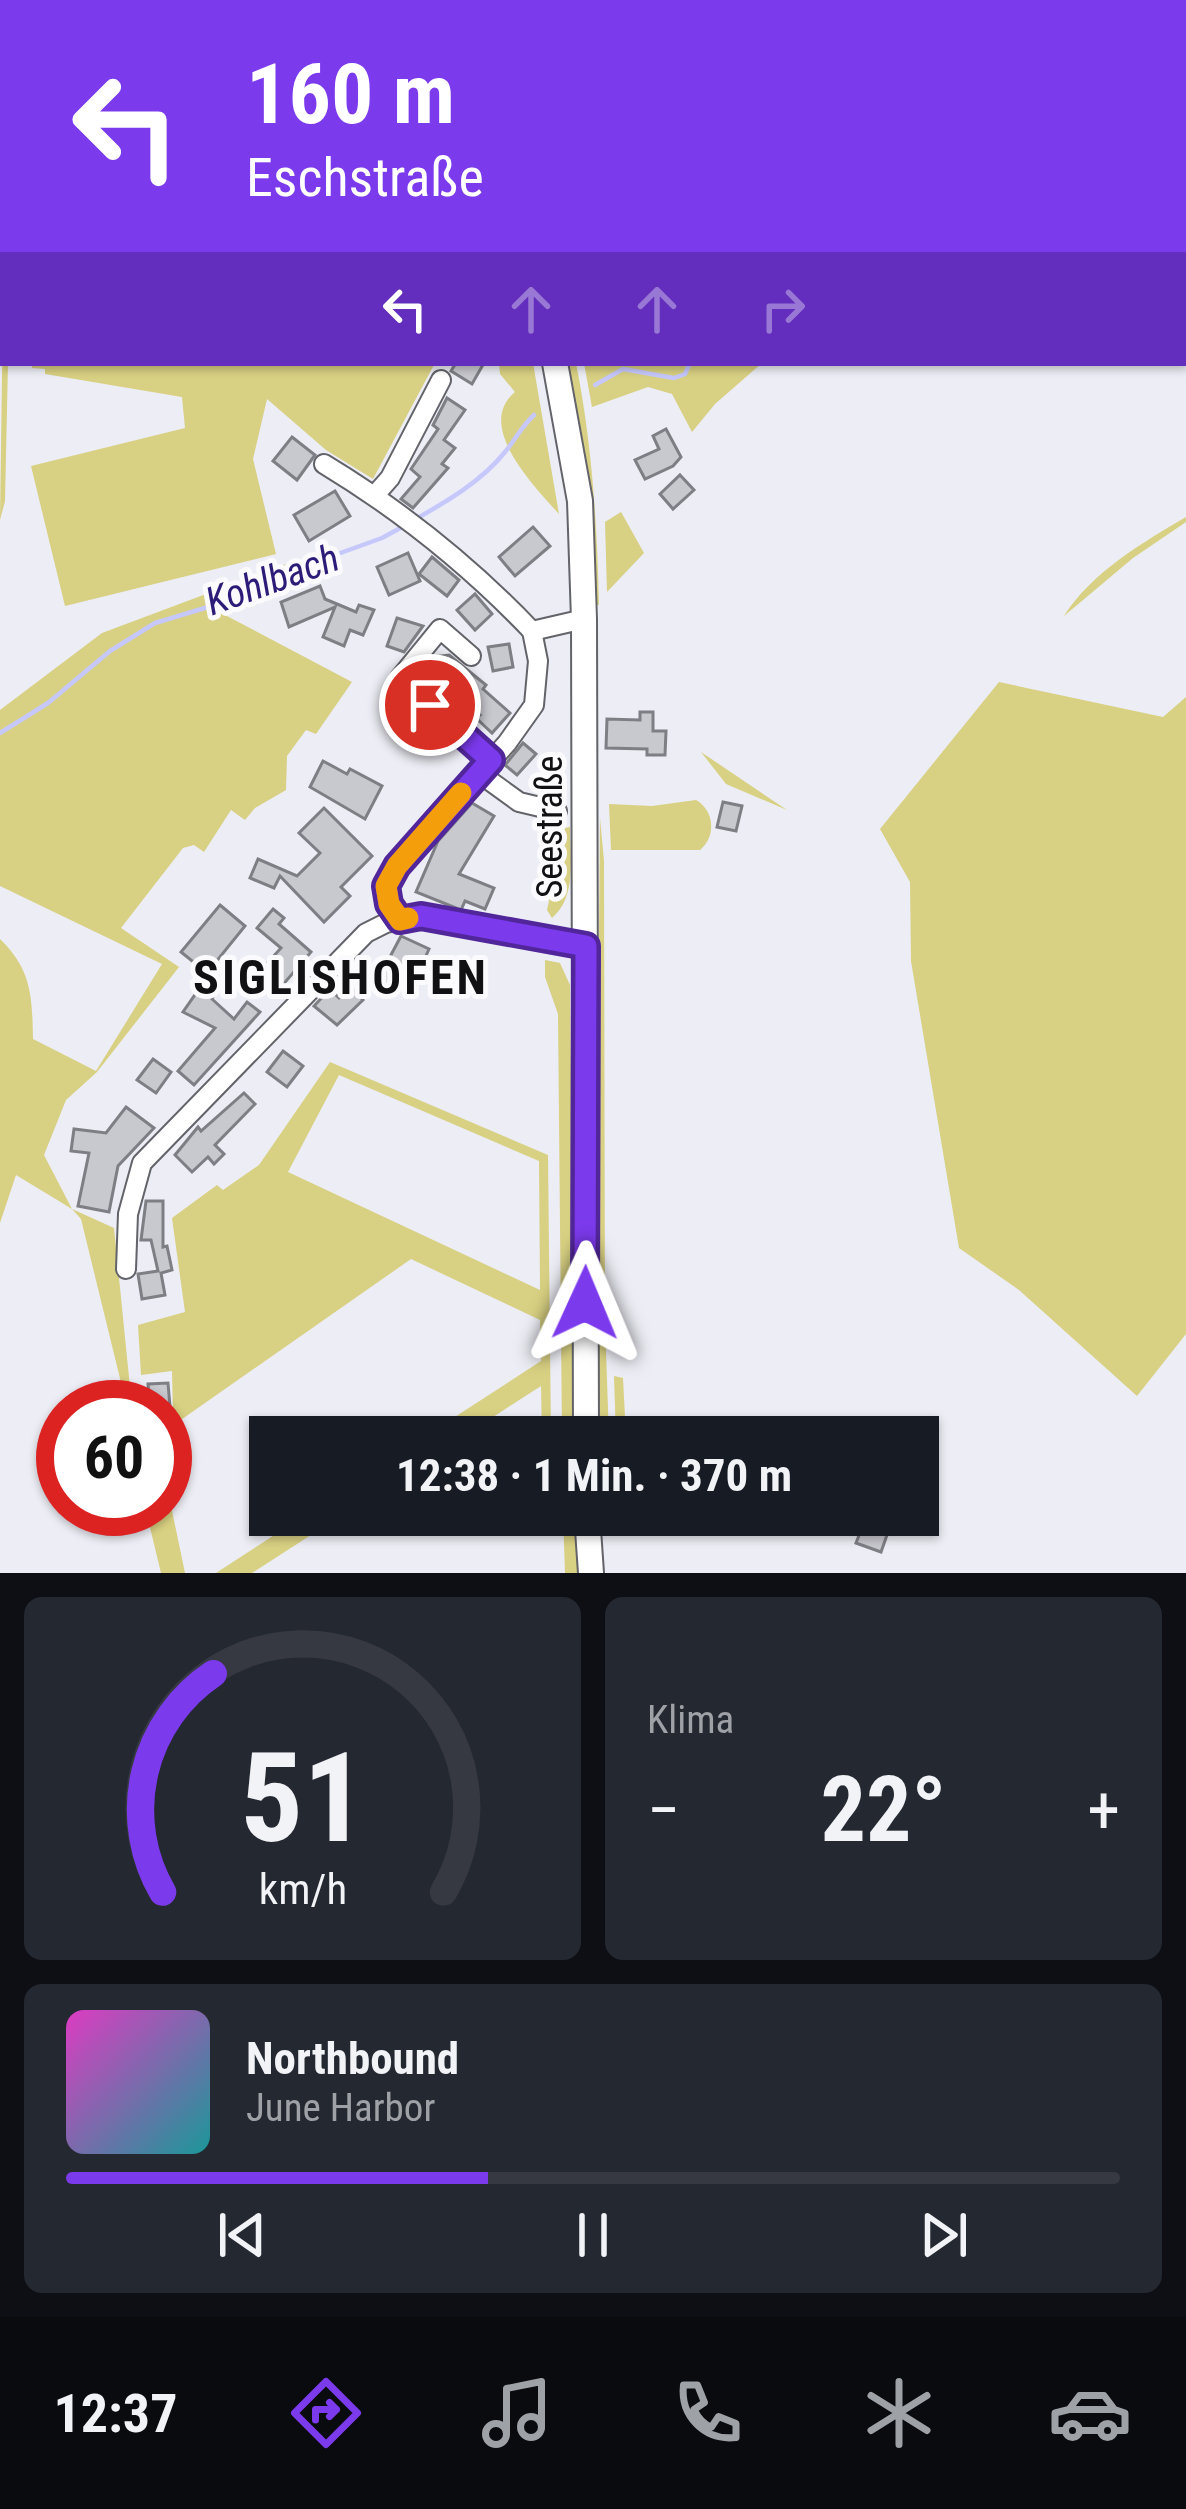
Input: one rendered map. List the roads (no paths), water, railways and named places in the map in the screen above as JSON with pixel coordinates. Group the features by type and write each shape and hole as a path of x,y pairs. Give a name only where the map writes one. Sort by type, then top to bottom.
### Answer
{"main road":[{"name":"Seestraße","path":"556,366 580,501 584,619 586,1416"},
{"path":"588,1536 591,1573"}],"street":[{"path":"375,495 390,478 441,380"},
{"path":"324,464 375,495 478,574 532,631 538,662 534,705 397,866 386,886 389,904 400,920"},
{"path":"532,631 584,619"},
{"path":"471,656 440,629 400,678 519,802 557,811"},
{"path":"126,1269 128,1214 142,1163 366,934 421,916 586,946"}],"waterway":[{"name":"Kohlbach","path":"595,385 623,369 674,378 685,374 689,366"},
{"name":"Kohlbach","path":"414,520 486,472 534,415"},
{"name":"Kohlbach","path":"0,733 155,623 228,601 404,526"}],"district":[{"name":"SIGLISHOFEN","path":"341,977"}]}
